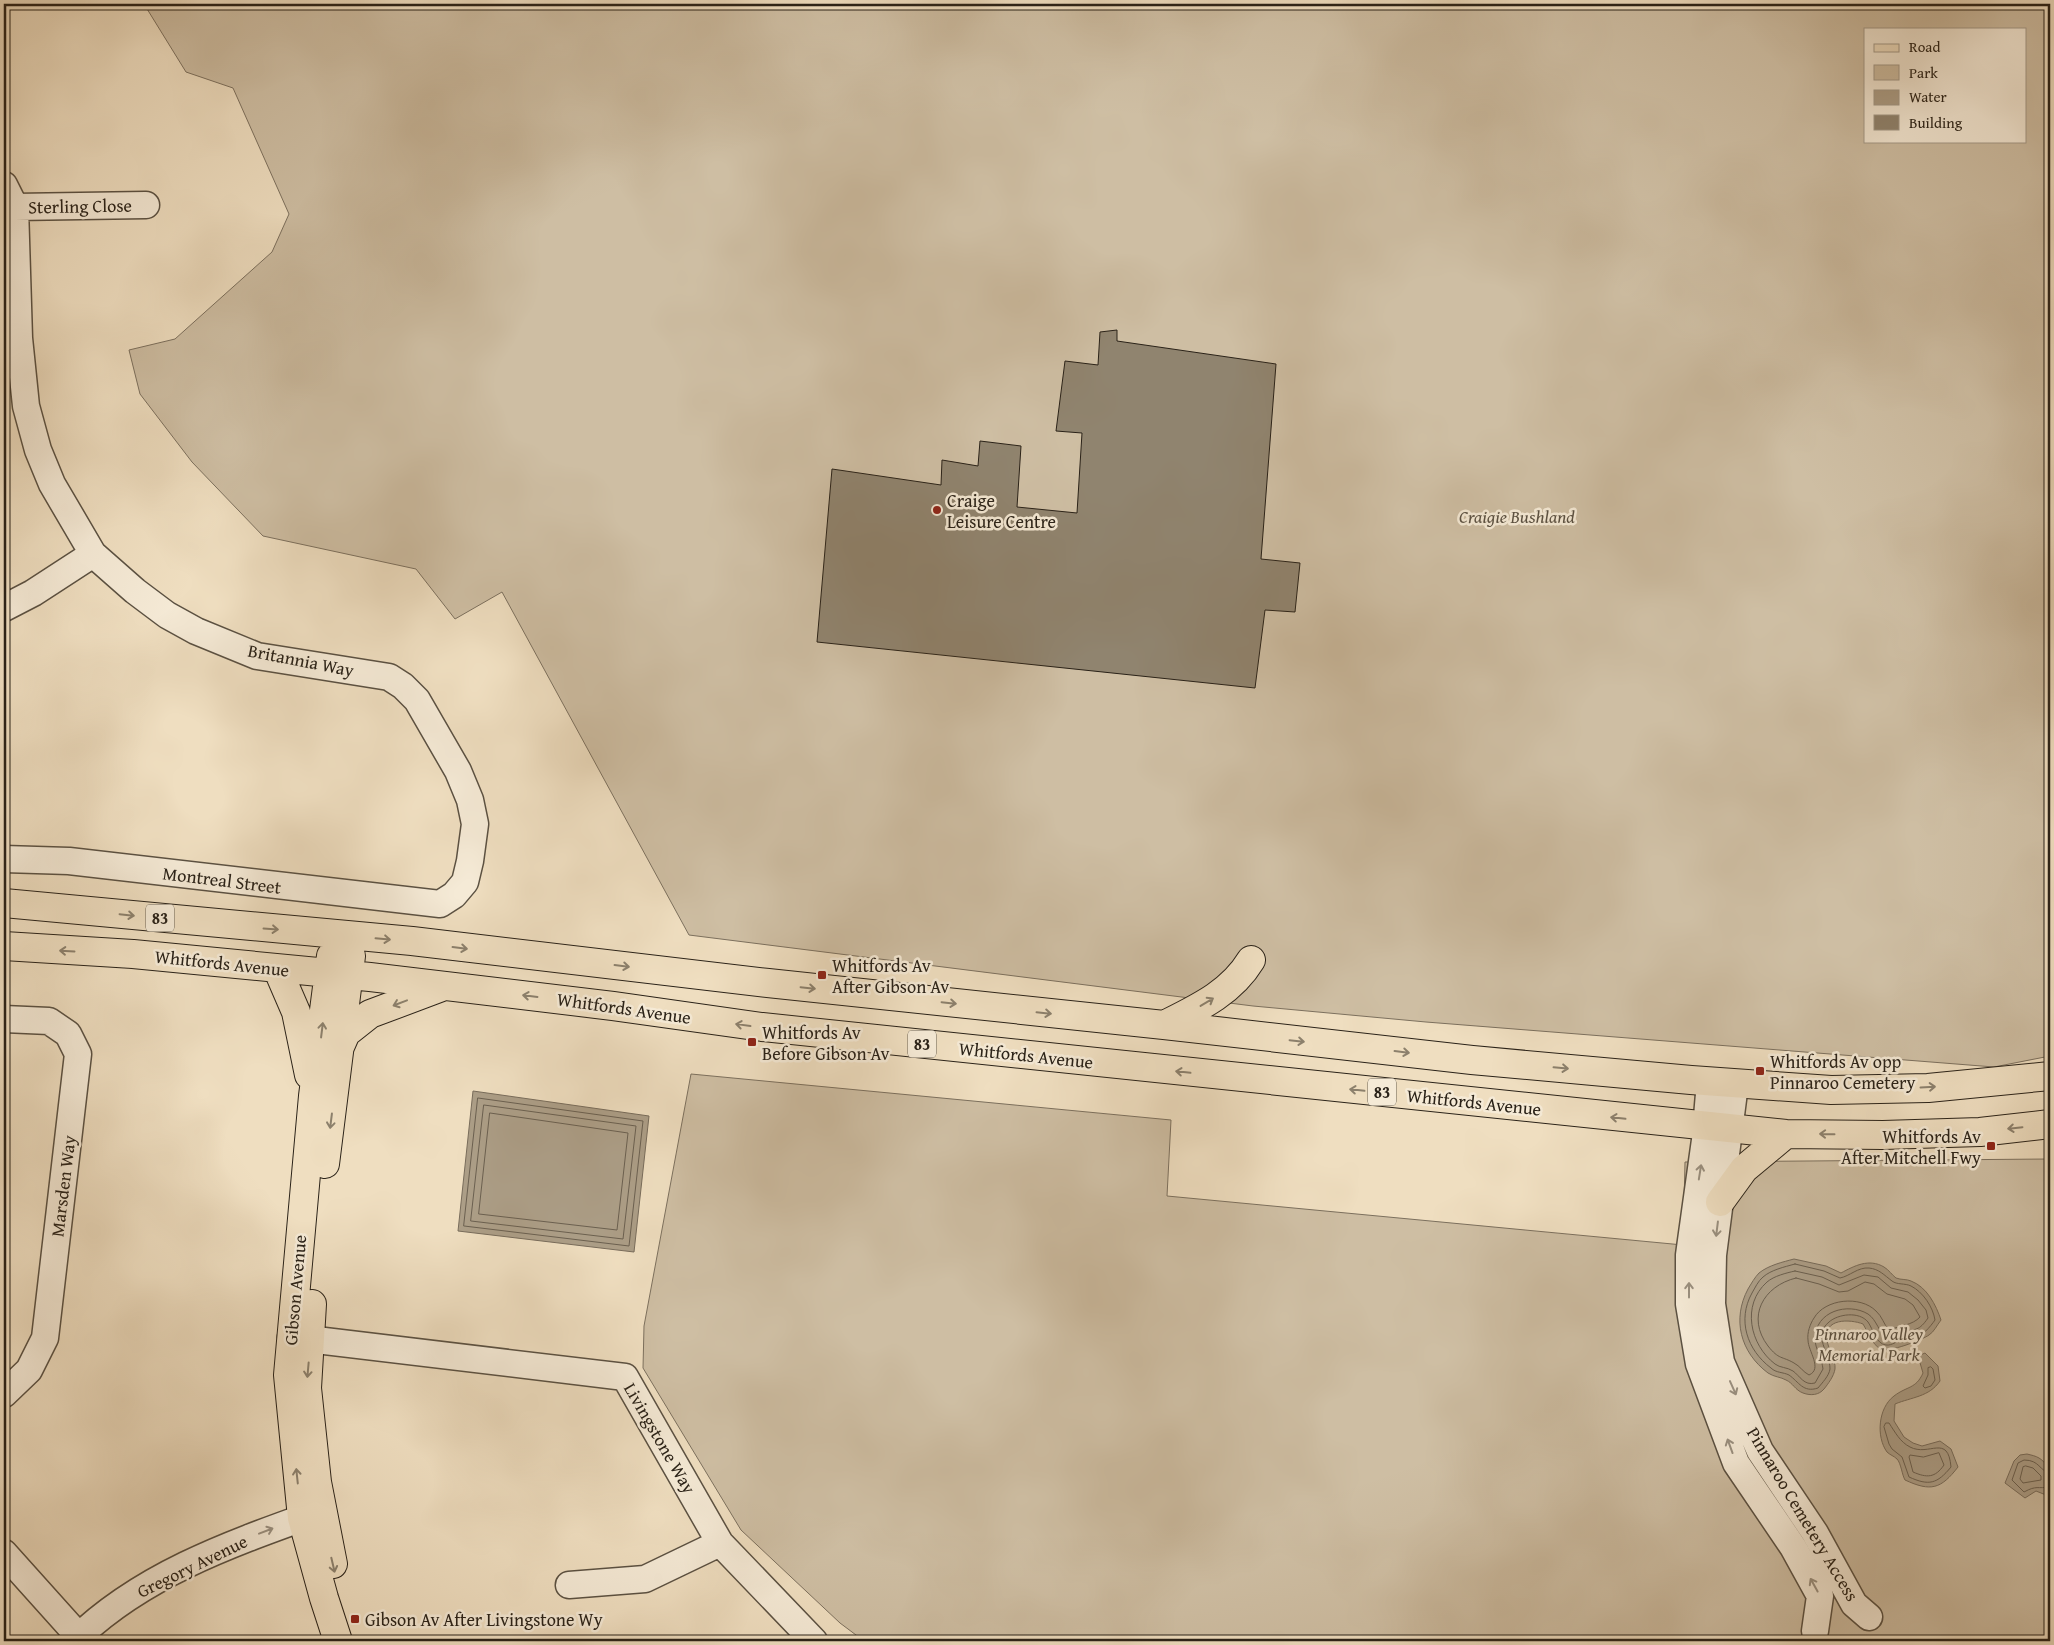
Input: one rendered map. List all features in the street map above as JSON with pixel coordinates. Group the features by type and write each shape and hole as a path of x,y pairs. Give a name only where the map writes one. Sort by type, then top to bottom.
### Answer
{"main road":[{"name":"83","path":"4,903 343,935 1472,1060 1723,1083 1841,1090 1928,1088 2050,1076"},
{"name":"Gibson Avenue","path":"301,1337 312,1301 339,1050 339,974 343,935"},
{"name":"Whitfords Avenue","path":"4,946 134,954 446,985 762,1027 1786,1134 1883,1135 1980,1132 2050,1124"},
{"path":"1164,1025 1209,1002 1228,989 1243,973 1251,960"},
{"path":"278,968 296,1012 313,1096"},
{"name":"Gibson Avenue","path":"338,1641 324,1598 314,1524 301,1337 313,1096 339,974"},
{"path":"339,1050 346,1033 370,1014 446,985"},
{"path":"1720,1202 1744,1169 1786,1134"},
{"name":"Gibson Avenue","path":"314,1524 335,1573 358,1641"}],"street":[{"name":"Sterling Close","path":"9,196 146,205"},
{"name":"Britannia Way","path":"9,196 26,406 38,450 52,484 92,554 135,591 167,615 196,631 257,656 389,677 403,686 417,700 458,771 470,800 475,824 465,882 454,895 440,904"},
{"path":"4,608 33,594 92,554"},
{"name":"Montreal Street","path":"4,859 69,861 440,904"},
{"name":"Marsden Way","path":"4,1019 49,1021 68,1034 78,1054 45,1338 29,1370 4,1394"},
{"name":"Pinnaroo Cemetery Access","path":"1723,1083 1718,1127 1689,1255 1689,1304 1700,1364 1736,1463 1793,1547 1820,1596 1815,1632"},
{"name":"Pinnaroo Cemetery Access","path":"1718,1127 1720,1202 1713,1255 1712,1304 1721,1362 1760,1451 1816,1533 1854,1604 1869,1617"},
{"name":"Livingstone Way","path":"301,1337 625,1377 720,1542 814,1641"},
{"name":"Gregory Avenue","path":"83,1640 189,1582 261,1551 314,1524"},
{"path":"569,1584 645,1579 720,1542"},
{"path":"4,1553 83,1640"}],"green space":[{"name":"Craigie Bushland","path":"144,4 2050,4 2050,1056 1994,1067 1426,1022 1253,1006 689,935 502,592 455,619 416,569 263,536 192,462 140,394 129,350 175,339 272,252 289,214 233,88 186,72"},
{"name":"Pinnaroo Valley Memorial Park","path":"691,1074 1171,1120 1167,1196 1683,1245 1685,1162 2050,1159 2050,1641 864,1641 840,1623 741,1530 643,1368 644,1326"}],"water":[{"path":"473,1091 649,1116 634,1252 458,1231"},
{"path":"1794,1259 1826,1266 1841,1273 1862,1264 1878,1264 1886,1268 1896,1278 1909,1280 1922,1288 1934,1303 1941,1320 1929,1335 1905,1345 1885,1350 1875,1345 1863,1324 1845,1321 1833,1324 1827,1333 1827,1340 1835,1366 1831,1380 1820,1393 1812,1395 1803,1393 1788,1381 1768,1373 1758,1365 1745,1345 1740,1323 1743,1300 1758,1275 1763,1270 1772,1266"},
{"path":"1925,1353 1938,1366 1940,1381 1931,1390 1920,1396 1895,1404 1894,1421 1904,1437 1913,1443 1922,1446 1940,1441 1951,1449 1958,1467 1941,1484 1929,1487 1905,1480 1898,1461 1883,1446 1880,1431 1882,1415 1889,1401 1894,1396 1914,1385 1923,1373 1918,1356"},
{"path":"2027,1454 2039,1458 2049,1470 2050,1486 2046,1495 2036,1491 2025,1498 2005,1483 2014,1461 2020,1455"}],"building":[{"name":"Craige Leisure Centre","path":"1117,330 1117,341 1276,364 1261,559 1300,563 1295,612 1265,610 1255,688 817,642 832,469 941,485 942,460 978,466 980,441 1021,446 1017,507 1077,513 1082,433 1056,431 1065,361 1098,365 1100,332"}],"place":[{"name":"Craige Leisure Centre","path":"937,510"},
{"name":"Whitfords Av After Gibson Av","path":"822,975"},
{"name":"Whitfords Av Before Gibson Av","path":"752,1042"},
{"name":"Whitfords Av opp Pinnaroo Cemetery","path":"1760,1071"},
{"name":"Whitfords Av After Mitchell Fwy","path":"1991,1146"},
{"name":"Gibson Av After Livingstone Wy","path":"355,1619"}]}
